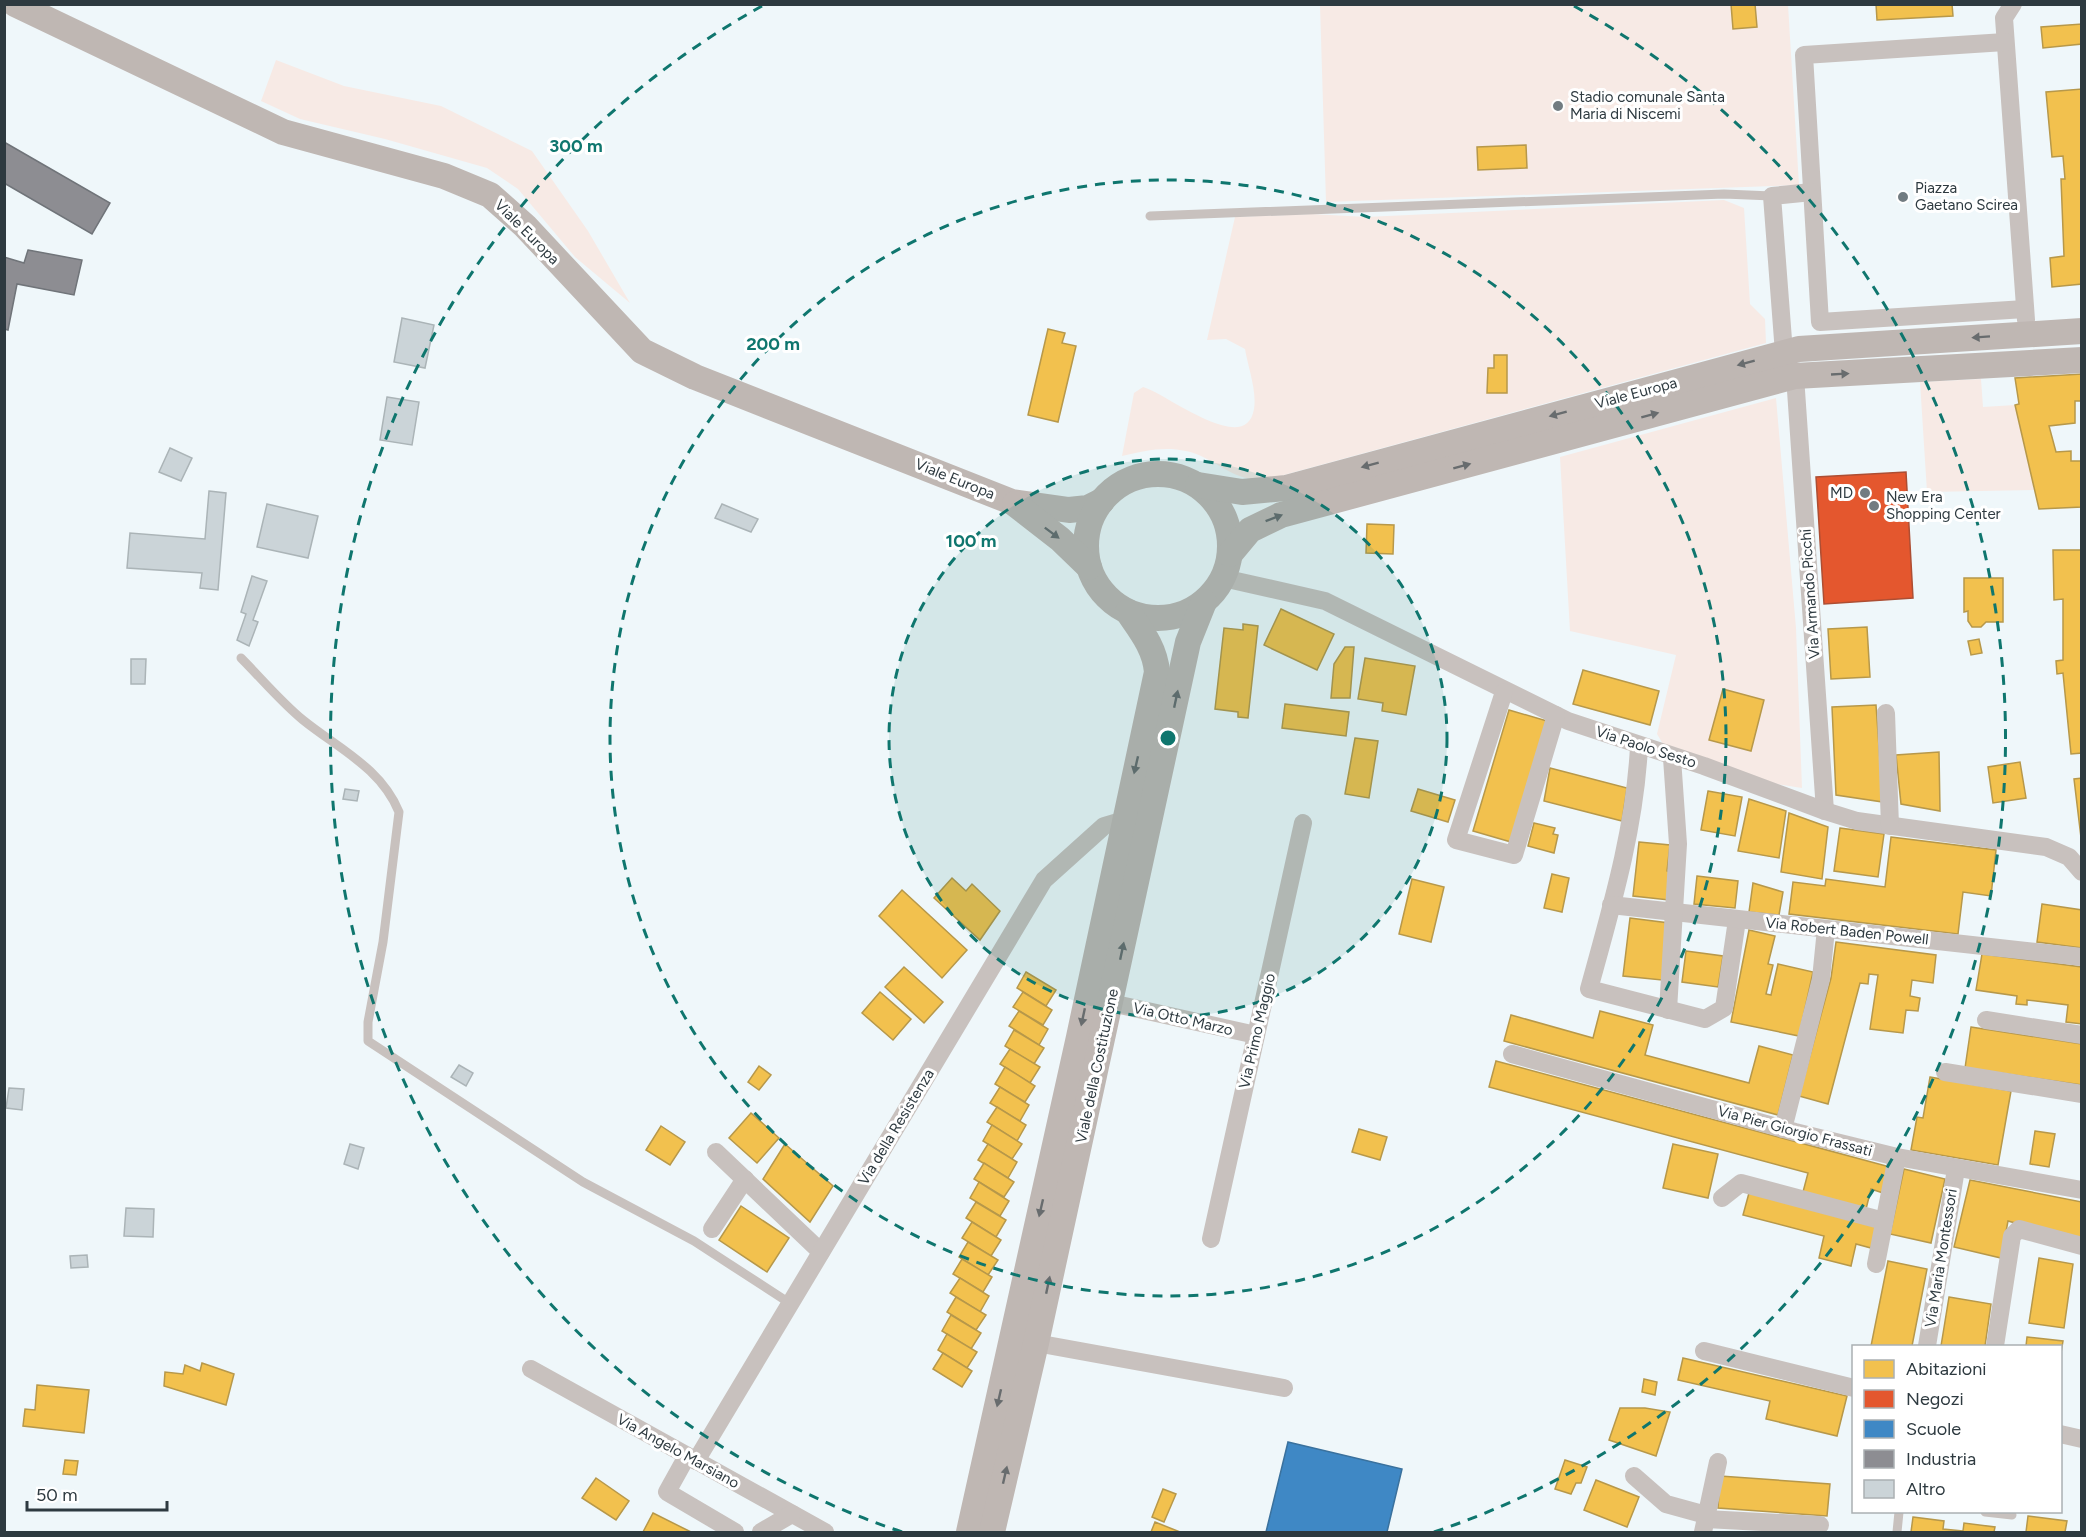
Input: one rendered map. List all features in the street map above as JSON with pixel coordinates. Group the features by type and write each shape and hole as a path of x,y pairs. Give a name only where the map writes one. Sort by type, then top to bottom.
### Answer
{"street":[{"name":"Viale Europa","path":"15,4 283,132 444,176 490,195 525,226 642,351 695,377 1012,502 1069,510 1088,508 1102,501"},
{"path":"2013,4 2004,18 2027,334"},
{"path":"2006,42 1804,55 1820,322 2025,309"},
{"path":"1772,196 1812,192"},
{"name":"Via Armando Picchi","path":"1772,196 1789,365 1825,811"},
{"name":"Viale Europa","path":"1230,554 1250,530 1281,514 1789,365 1799,349 2082,331"},
{"name":"Viale Europa","path":"1198,485 1242,492 1286,488 1789,365 2082,360"},
{"path":"1158,474 1179,477 1198,485 1213,498 1224,515 1229,534 1230,554 1223,578 1204,602 1176,616 1143,617 1128,612 1111,601 1098,585 1089,567 1087,546 1089,525 1102,501 1118,486 1137,477 1158,474"},
{"name":"Viale Europa","path":"1012,502 1089,567"},
{"name":"Via Paolo Sesto","path":"1223,578 1325,601 1504,692 1556,715 1825,811 1857,821 2046,847 2070,857 2082,872"},
{"name":"Viale della Costituzione","path":"992,1533 1111,1003 1188,642 1204,602"},
{"name":"Viale della Costituzione","path":"969,1533 1157,672 1156,659 1151,647 1128,612"},
{"path":"1504,692 1456,840 1514,855 1556,715"},
{"path":"1886,713 1890,826"},
{"path":"1639,746 1637,791 1589,989 1705,1019 1724,1008 1737,920"},
{"path":"1668,1010 1678,844 1672,758"},
{"name":"Via della Resistenza","path":"735,1533 667,1492 692,1459 791,1304 1044,879 1104,826 1124,820"},
{"name":"Via Primo Maggio","path":"1210,1239 1303,823"},
{"name":"Via Robert Baden Powell","path":"1611,905 2082,957"},
{"path":"1783,1129 1821,979 1826,929"},
{"name":"Via Otto Marzo","path":"1111,1003 1256,1035"},
{"path":"1986,1020 2082,1035"},
{"name":"Via Pier Giorgio Frassati","path":"1512,1054 1783,1129 1897,1157 2082,1190"},
{"path":"1945,1072 2082,1094"},
{"path":"716,1152 821,1252"},
{"path":"1876,1264 1897,1157"},
{"name":"Via Maria Montessori","path":"1927,1345 1956,1169"},
{"path":"712,1229 745,1179"},
{"path":"1722,1198 1741,1183 1884,1221"},
{"path":"1995,1345 2012,1236 2019,1229 2082,1246"},
{"path":"1036,1343 1284,1388"},
{"path":"1704,1352 1852,1388"},
{"name":"Via Angelo Marsiano","path":"531,1369 825,1533"},
{"path":"2062,1434 2082,1439"},
{"path":"1705,1522 1718,1462"},
{"path":"1634,1476 1666,1504 1705,1522 1820,1525"},
{"path":"761,1533 792,1514"}],"lane":[{"path":"1150,216 1724,194 1772,196"},
{"path":"241,658 302,720 361,761 392,795 399,812 383,942 368,1022 368,1041 583,1182 694,1241 791,1304"},
{"path":"1897,1533 1899,1513"},
{"path":"1994,1513 2012,1515"}],"shaded area":[{"name":"Stadio comunale Santa Maria di Niscemi","path":"1320,5 1788,5 1799,185 1326,202"},
{"path":"276,60 344,86 441,106 532,151 588,231 630,303 575,257 518,189 487,168 385,139 300,119 261,101"},
{"path":"1724,200 1744,208 1750,304 1765,319 1766,343 1269,479 1245,478 1197,454 1186,451 1154,450 1122,456 1134,393 1143,387 1204,419 1221,425 1237,427 1248,422 1255,402 1245,349 1226,339 1207,340 1235,217 1312,214 1366,217"},
{"path":"1981,379 1983,407 2015,405 2034,490 1927,492 1920,382"},
{"path":"1776,398 1796,628 1802,788 1771,783 1663,744 1657,734 1676,655 1570,631 1560,457"}],"building: Abitazioni":[{"path":"1731,4 1755,4 1757,27 1733,29"},
{"path":"1876,4 1952,4 1953,16 1877,20"},
{"path":"2082,24 2082,44 2043,48 2041,27"},
{"path":"2082,89 2082,284 2052,287 2050,258 2064,256 2061,179 2065,179 2063,156 2052,157 2046,92"},
{"path":"1526,145 1527,168 1478,170 1477,147"},
{"path":"1048,329 1065,333 1062,343 1076,346 1058,422 1028,415"},
{"path":"1494,355 1507,355 1507,393 1487,393 1488,368 1494,368"},
{"path":"2082,374 2082,401 2075,401 2075,423 2049,426 2056,452 2071,451 2071,461 2081,461 2082,444 2082,507 2039,509 2015,405 2019,404 2015,378"},
{"path":"1367,524 1394,525 1393,554 1366,553"},
{"path":"2053,550 2082,550 2082,753 2071,754 2063,673 2057,674 2056,661 2063,660 2063,599 2054,600"},
{"path":"1964,578 2003,578 2003,622 1986,622 1981,627 1972,627 1968,621 1968,611 1964,612"},
{"path":"1281,609 1334,634 1317,670 1264,645"},
{"path":"1243,624 1258,626 1248,718 1238,717 1238,712 1215,709 1224,628 1243,630"},
{"path":"1867,627 1870,677 1831,679 1828,629"},
{"path":"1979,639 1982,653 1971,655 1968,641"},
{"path":"1345,647 1354,647 1350,698 1331,698 1334,664"},
{"path":"1365,658 1415,666 1406,715 1382,711 1383,703 1358,699"},
{"path":"1583,670 1659,691 1650,725 1573,704"},
{"path":"1723,689 1764,700 1751,751 1709,740"},
{"path":"1285,704 1349,712 1346,736 1282,728"},
{"path":"1876,705 1883,802 1836,795 1832,707"},
{"path":"1509,710 1547,721 1511,842 1473,831"},
{"path":"1355,738 1378,741 1369,798 1345,794"},
{"path":"1939,752 1940,811 1901,804 1896,755"},
{"path":"2020,762 2026,798 1993,803 1988,767"},
{"path":"1550,768 1627,788 1622,821 1544,801"},
{"path":"2082,778 2082,846 2074,779"},
{"path":"1418,789 1455,800 1448,822 1411,811"},
{"path":"1708,791 1742,797 1735,836 1701,830"},
{"path":"1749,799 1786,811 1779,858 1738,851"},
{"path":"1789,813 1828,827 1822,879 1781,872"},
{"path":"1534,823 1555,828 1553,834 1558,835 1554,853 1528,846"},
{"path":"1840,828 1884,834 1878,877 1834,871"},
{"path":"1891,837 1996,850 1991,896 1963,892 1958,934 1789,914 1793,882 1825,886 1826,879 1885,887"},
{"path":"1639,842 1670,845 1667,871 1672,872 1669,900 1633,896"},
{"path":"1552,874 1569,878 1562,912 1544,908"},
{"path":"1697,876 1738,881 1735,908 1694,904"},
{"path":"952,878 966,891 972,884 1000,911 980,940 934,898"},
{"path":"1412,879 1444,887 1431,942 1399,934"},
{"path":"1753,883 1783,892 1779,915 1749,912"},
{"path":"902,890 967,950 942,978 879,916"},
{"path":"2042,904 2082,910 2082,948 2037,942"},
{"path":"1630,918 1669,923 1662,980 1623,976"},
{"path":"1749,930 1775,936 1768,964 1773,965 1766,994 1771,995 1778,964 1813,972 1799,1036 1731,1022"},
{"path":"1836,942 1936,955 1933,983 1912,980 1910,996 1920,998 1918,1011 1906,1010 1903,1033 1870,1029 1878,975 1869,974 1868,984 1860,983 1828,1104 1799,1096 1831,978"},
{"path":"1686,951 1723,956 1718,987 1682,982"},
{"path":"1982,954 2082,967 2082,1024 2066,1022 2068,1005 2027,1000 2027,1005 2016,1004 2017,996 1976,990"},
{"path":"904,967 943,1002 924,1023 885,987"},
{"path":"1026,972 1056,990 1046,1006 1017,988"},
{"path":"880,992 911,1019 893,1040 862,1013"},
{"path":"1023,992 1052,1010 1043,1025 1013,1007"},
{"path":"1019,1011 1048,1029 1039,1045 1009,1026"},
{"path":"1600,1011 1653,1025 1645,1055 1749,1083 1759,1046 1793,1055 1778,1115 1504,1041 1511,1015 1593,1038"},
{"path":"1971,1027 2082,1044 2082,1085 1965,1068"},
{"path":"1014,1030 1044,1048 1034,1064 1005,1046"},
{"path":"1010,1049 1040,1067 1030,1083 1000,1064"},
{"path":"1496,1061 1890,1167 1883,1193 1871,1189 1866,1209 1803,1192 1808,1173 1489,1087"},
{"path":"759,1066 771,1075 759,1090 748,1082"},
{"path":"1005,1067 1035,1086 1025,1102 995,1084"},
{"path":"1930,1077 2011,1091 1998,1165 1911,1150 1917,1117 1923,1118"},
{"path":"1000,1087 1029,1105 1020,1121 990,1103"},
{"path":"997,1107 1026,1125 1017,1141 987,1122"},
{"path":"751,1113 779,1138 757,1163 729,1138"},
{"path":"992,1125 1022,1144 1012,1159 983,1141"},
{"path":"661,1126 685,1142 670,1165 646,1150"},
{"path":"1359,1129 1387,1137 1380,1160 1352,1152"},
{"path":"2035,1131 2055,1134 2049,1167 2030,1164"},
{"path":"785,1144 833,1186 810,1222 763,1179"},
{"path":"988,1144 1017,1162 1008,1178 978,1160"},
{"path":"1673,1144 1718,1154 1708,1198 1663,1188"},
{"path":"984,1163 1014,1182 1004,1197 974,1179"},
{"path":"1904,1169 1945,1179 1931,1243 1890,1234"},
{"path":"1970,1180 2082,1202 2082,1242 2008,1221 2001,1258 1954,1247"},
{"path":"979,1182 1009,1201 1000,1216 970,1198"},
{"path":"1749,1193 1877,1227 1871,1248 1856,1244 1851,1266 1819,1258 1824,1236 1743,1215"},
{"path":"976,1202 1006,1220 996,1237 966,1218"},
{"path":"741,1206 789,1238 767,1272 719,1240"},
{"path":"972,1222 1001,1240 991,1256 962,1238"},
{"path":"968,1242 998,1260 988,1275 959,1257"},
{"path":"2039,1258 2073,1264 2064,1328 2029,1323"},
{"path":"962,1259 992,1277 983,1292 953,1274"},
{"path":"1888,1261 1927,1269 1912,1345 1871,1345"},
{"path":"960,1278 989,1296 980,1312 950,1293"},
{"path":"956,1297 986,1315 976,1330 947,1312"},
{"path":"1949,1297 1991,1304 1985,1345 1941,1345"},
{"path":"951,1315 981,1333 971,1349 942,1331"},
{"path":"947,1334 977,1352 967,1368 938,1350"},
{"path":"2027,1337 2063,1341 2062,1347 2062,1345 2026,1345"},
{"path":"943,1353 972,1371 962,1387 933,1369"},
{"path":"1683,1358 1847,1396 1837,1436 1766,1419 1770,1401 1678,1380"},
{"path":"202,1363 234,1374 226,1405 164,1386 165,1372 183,1374 185,1365 200,1371"},
{"path":"1644,1379 1657,1382 1655,1395 1642,1392"},
{"path":"37,1385 89,1390 84,1433 23,1426 25,1409 35,1410"},
{"path":"1620,1408 1645,1408 1670,1412 1656,1456 1609,1440"},
{"path":"65,1460 78,1461 76,1475 63,1474"},
{"path":"1565,1460 1587,1467 1581,1483 1576,1483 1571,1494 1555,1489"},
{"path":"1720,1476 1830,1484 1827,1516 1718,1508"},
{"path":"596,1478 629,1501 616,1520 582,1498"},
{"path":"1596,1480 1639,1497 1627,1527 1584,1510"},
{"path":"1163,1489 1176,1494 1164,1522 1152,1517"},
{"path":"653,1513 691,1532 643,1532"},
{"path":"2028,1516 2067,1521 2065,1532 2026,1532"},
{"path":"1913,1517 1944,1521 1943,1529 1963,1531 1964,1523 1995,1527 1994,1532 1911,1532"},
{"path":"1155,1522 1180,1532 1151,1532"}],"building: Negozi":[{"path":"1906,472 1913,598 1824,604 1816,477"}],"building: Scuole":[{"path":"1288,1442 1402,1469 1387,1532 1266,1532"}],"building: Industria":[{"path":"4,142 110,203 92,234 4,183"},
{"path":"28,250 82,260 74,295 17,284 8,330 4,329 4,257 24,263"}],"building: Altro":[{"path":"402,318 434,325 425,368 394,362"},
{"path":"387,397 419,402 412,445 380,440"},
{"path":"170,448 192,458 181,481 159,472"},
{"path":"209,491 226,493 218,590 200,588 202,573 127,568 130,533 205,539"},
{"path":"267,504 318,516 308,558 257,547"},
{"path":"722,504 758,519 751,532 715,518"},
{"path":"252,576 267,581 253,620 258,622 249,646 237,640 246,614 241,612"},
{"path":"131,659 146,659 145,684 131,684"},
{"path":"345,789 359,791 357,801 343,799"},
{"path":"459,1065 473,1073 466,1086 451,1077"},
{"path":"9,1088 24,1089 22,1110 6,1108"},
{"path":"350,1144 364,1148 358,1169 344,1164"},
{"path":"126,1208 154,1209 153,1237 124,1236"},
{"path":"87,1255 88,1267 71,1268 70,1256"}],"place":[{"name":"Stadio comunale Santa Maria di Niscemi","path":"1558,106"},
{"name":"Piazza Gaetano Scirea","path":"1903,197"},
{"name":"MD","path":"1865,493"},
{"name":"New Era Shopping Center","path":"1874,506"}]}
